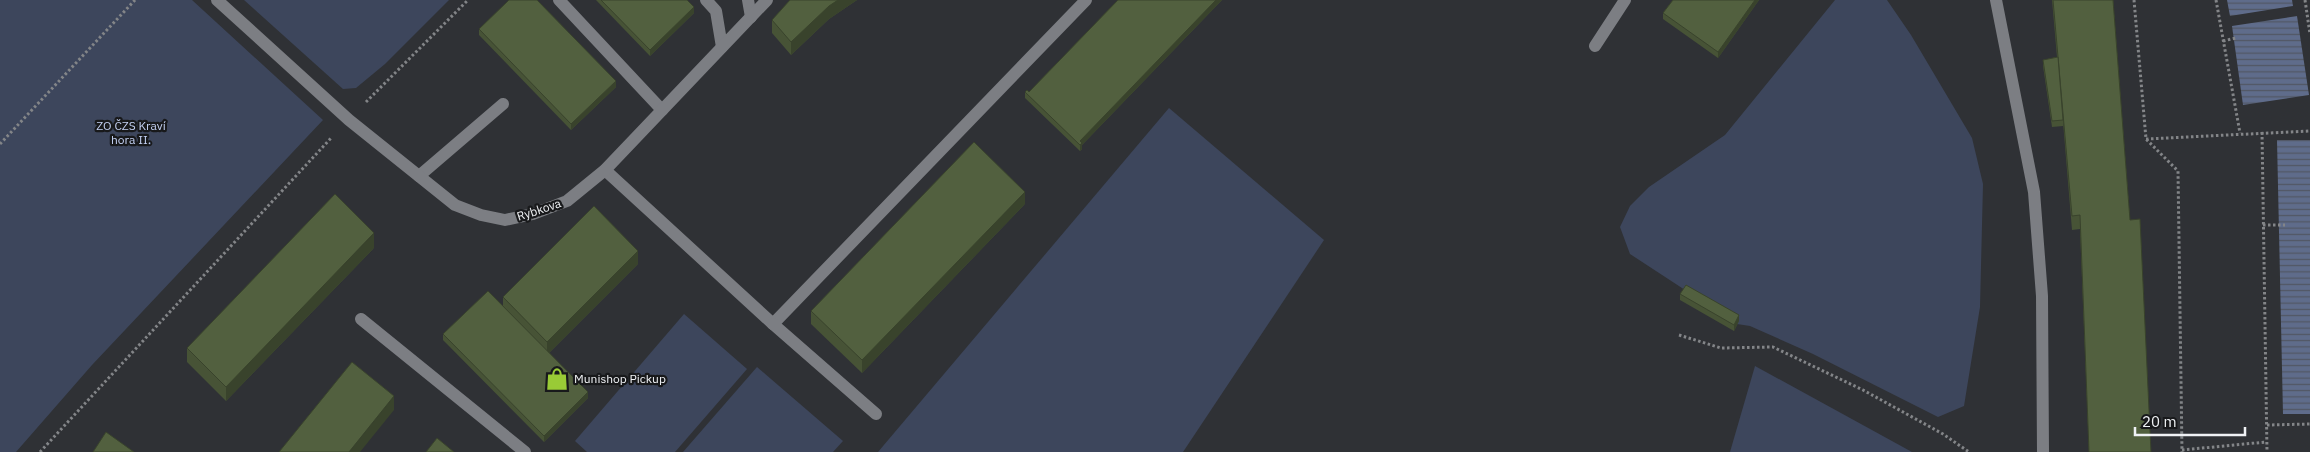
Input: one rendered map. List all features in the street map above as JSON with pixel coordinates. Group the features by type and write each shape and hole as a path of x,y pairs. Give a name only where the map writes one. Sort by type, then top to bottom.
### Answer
{"street":[{"name":"Rybkova","path":"217,0 349,120 455,205 481,215 505,220 533,214 567,201 605,170 767,0"},
{"path":"559,0 662,110"},
{"path":"706,0 716,11 722,47"},
{"path":"748,0 750,17"},
{"path":"773,324 1086,0"},
{"path":"1595,46 1625,0"},
{"path":"1996,0 2034,192 2042,296 2043,452"},
{"path":"419,176 503,104"},
{"path":"605,170 773,324 876,414"},
{"path":"362,319 525,452"}],"path":[{"path":"0,144 135,0"},
{"path":"40,452 349,120 468,0"},
{"path":"2134,0 2146,138 2178,171 2182,451 2266,442"},
{"path":"2216,0 2240,133"},
{"path":"2305,0 2310,34"},
{"path":"2223,41 2236,38"},
{"path":"2146,138 2310,131"},
{"path":"2262,132 2267,452"},
{"path":"2263,225 2285,225"},
{"path":"1679,335 1721,348 1774,347 1862,390 1943,434 1969,452"},
{"path":"2267,425 2310,424"}],"green space":[{"name":"ZO ČZS Kraví hora II.","path":"0,0 192,0 323,120 92,365 16,452 0,452"},
{"path":"244,0 449,0 385,64 356,88 343,89"},
{"path":"1835,0 1887,0 1911,35 1972,138 1983,184 1980,307 1964,406 1938,417 1813,354 1750,326 1737,324 1630,254 1620,227 1630,206 1649,187 1725,135"},
{"path":"1169,108 1324,240 1183,452 878,452"},
{"path":"684,314 747,369 675,452 587,452 575,441"},
{"path":"1755,366 1912,452 1730,452"},
{"path":"757,367 843,441 833,452 683,452"}],"shaded area":[{"path":"2227,0 2292,0 2293,6 2230,16"},
{"path":"2297,16 2309,95 2243,105 2232,26"},
{"path":"2277,140 2310,140 2310,414 2283,414"}],"building":[{"path":"509,0 537,0 616,81 571,124 479,29"},
{"path":"601,0 687,0 694,7 650,50"},
{"path":"790,0 838,0 829,6 791,42 772,20"},
{"path":"1118,0 1216,0 1080,141 1082,143 1080,145 1025,92 1027,90 1029,92"},
{"path":"1673,0 1755,0 1718,52 1663,13"},
{"path":"2053,0 2113,0 2130,220 2140,219 2151,452 2089,452 2080,215 2072,216"},
{"path":"2058,57 2063,120 2052,121 2043,60"},
{"path":"974,142 1025,192 862,360 811,311"},
{"path":"335,194 374,233 226,387 187,348"},
{"path":"594,206 638,251 547,342 503,297"},
{"path":"1686,285 1739,315 1734,325 1680,294"},
{"path":"488,291 588,392 544,436 443,334"},
{"path":"352,362 394,396 349,452 279,452"},
{"path":"106,432 134,452 93,452"},
{"path":"437,438 454,452 426,452"}],"place":[{"name":"Munishop Pickup","path":"557,379"}]}
